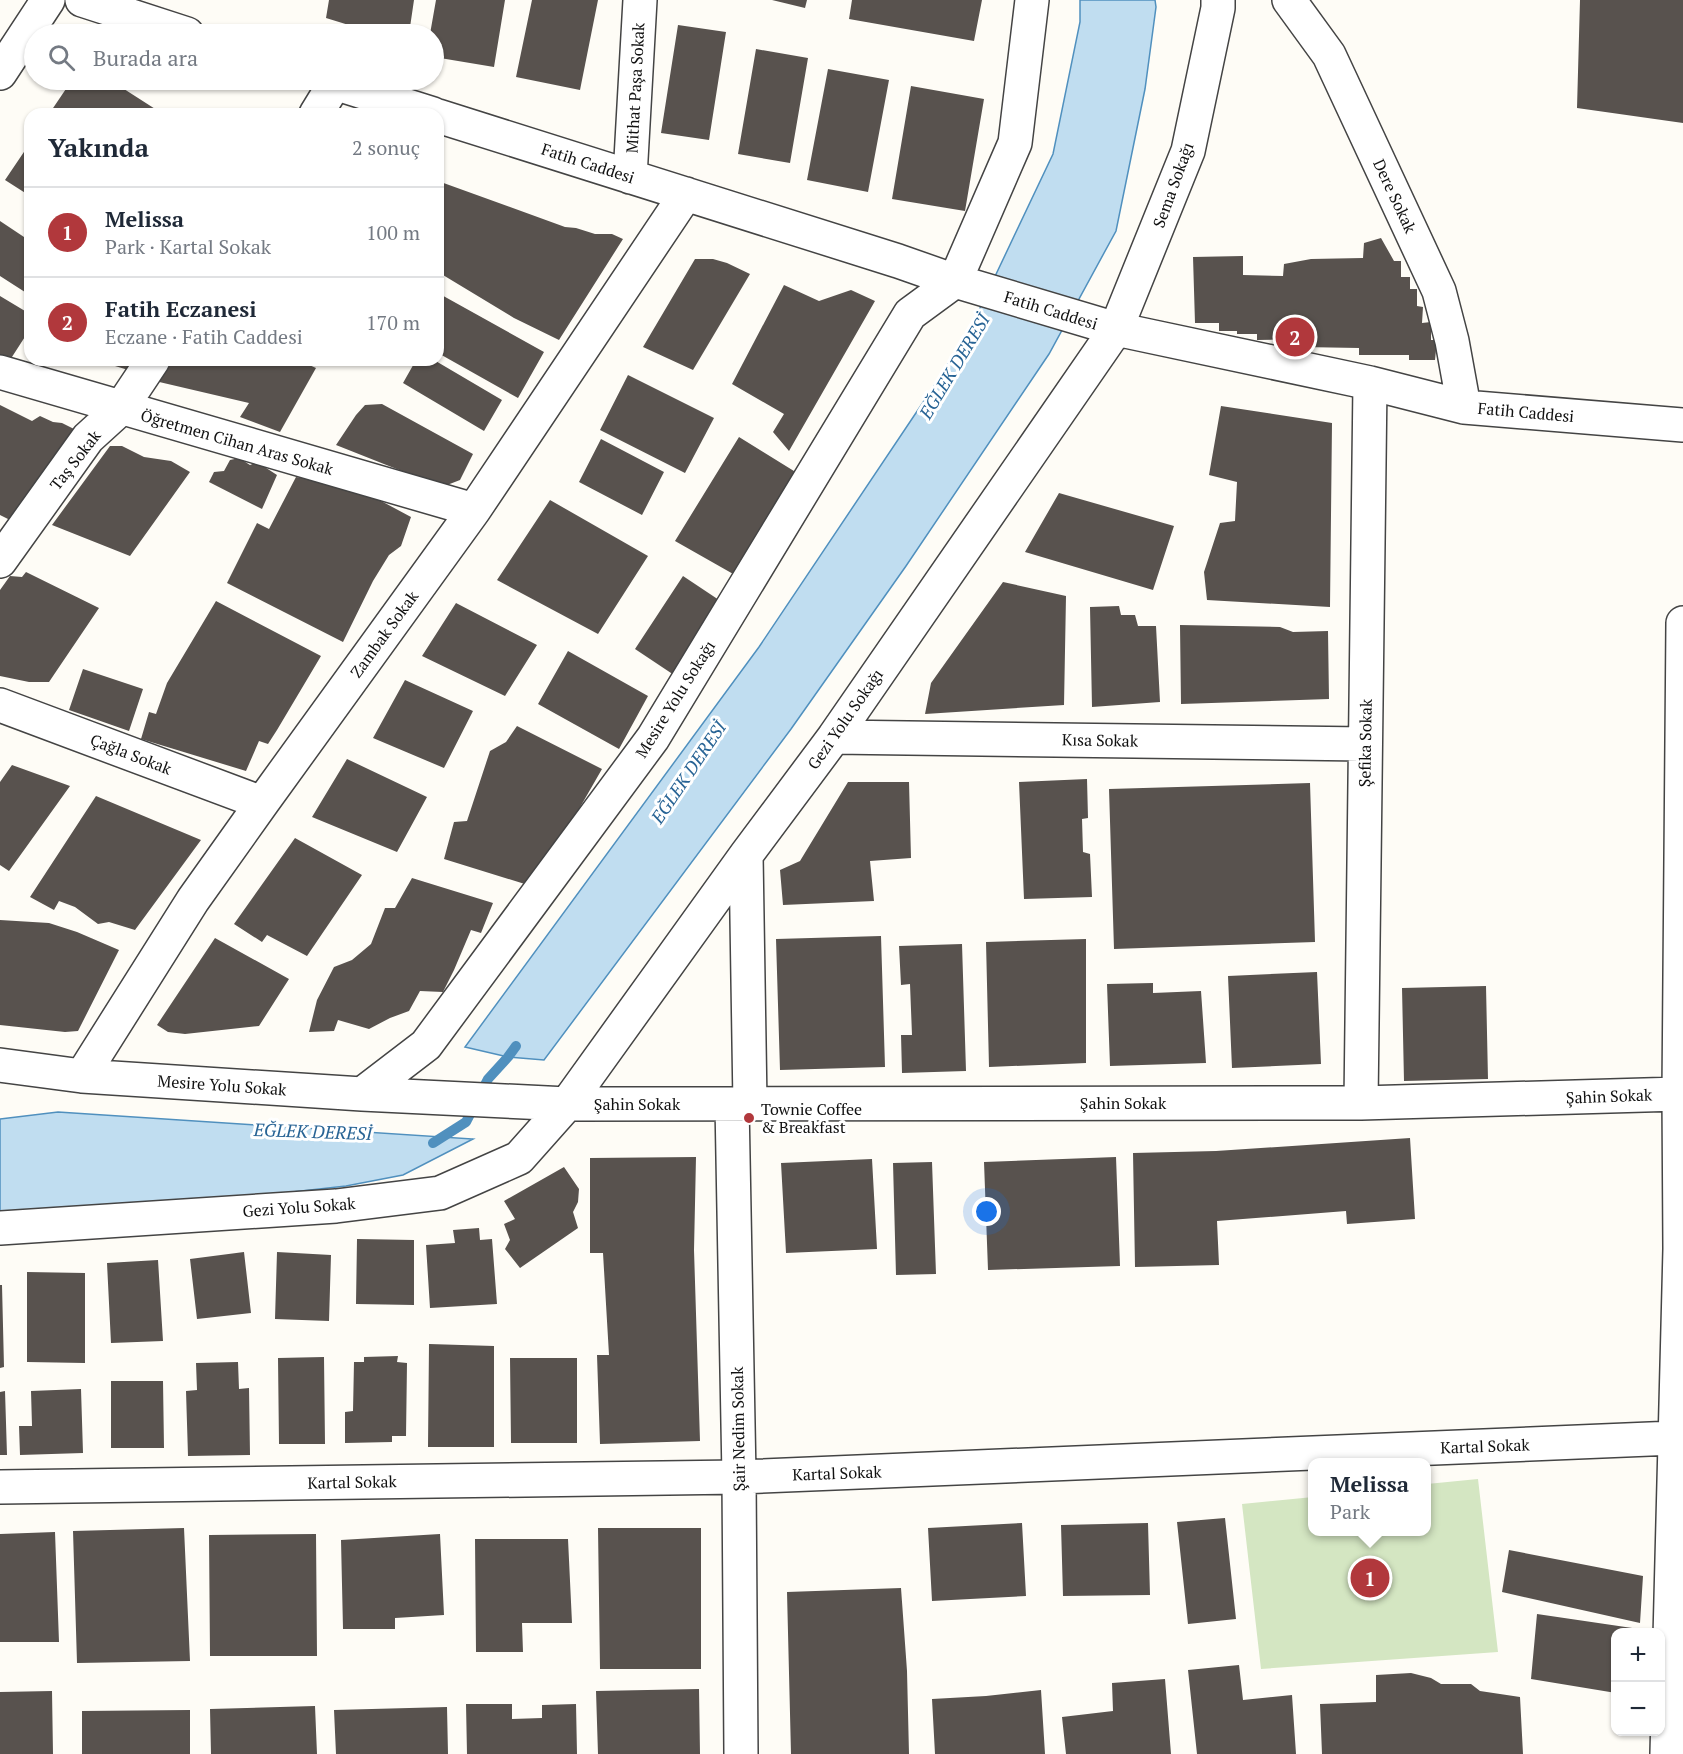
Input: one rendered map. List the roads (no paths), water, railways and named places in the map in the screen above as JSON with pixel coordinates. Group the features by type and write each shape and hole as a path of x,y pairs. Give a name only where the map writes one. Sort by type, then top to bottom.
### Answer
{"street":[{"path":"32,24 48,0"},
{"path":"82,0 123,7 163,24"},
{"name":"Mithat Paşa Sokak","path":"630,177 640,0"},
{"path":"955,281 1015,143 1032,0"},
{"name":"Sema Sokağı","path":"1102,325 1188,150 1218,0"},
{"name":"Dere Sokak","path":"1289,0 1329,55 1439,291 1452,340 1464,407"},
{"path":"0,73 24,36"},
{"path":"319,108 326,90"},
{"path":"358,90 414,108"},
{"name":"Fatih Caddesi","path":"444,118 955,281 1102,325 1370,383 1464,407 1683,425"},
{"name":"Zambak Sokak","path":"82,1076 194,900 474,510 686,194"},
{"name":"Mesire Yolu Sokağı","path":"362,1094 426,1045 653,738 910,314 955,281"},
{"name":"Gezi Yolu Sokağı","path":"567,1104 834,737 1102,325"},
{"name":"Taş Sokak","path":"0,561 88,438 121,408 149,366"},
{"name":"Öğretmen Cihan Aras Sokak","path":"0,372 474,510"},
{"name":"Şefika Sokak","path":"1361,1103 1370,383"},
{"path":"1683,623 1679,1094 1681,1248 1667,1754 1683,1752"},
{"name":"Çağla Sokak","path":"0,705 262,803"},
{"name":"Kısa Sokak","path":"834,737 1365,744"},
{"name":"Şair Nedim Sokak","path":"741,1754 739,1477 741,1104 746,855"},
{"name":"Mesire Yolu Sokak","path":"0,1065 82,1076 362,1094 567,1104"},
{"name":"Şahin Sokak","path":"567,1104 1361,1103 1679,1094"},
{"name":"Gezi Yolu Sokak","path":"0,1228 336,1206 440,1193 519,1158 567,1104"},
{"name":"Kartal Sokak","path":"0,1487 739,1477 1674,1438"}],"water":[{"path":"1080,0 1155,0 1156,7 1145,89 1116,231 1049,354 906,566 791,729 544,1060 508,1057 465,1047 759,647 971,327 1053,154 1080,22"},
{"path":"58,1112 473,1139 403,1175 346,1186 150,1208 0,1217 0,1119"}],"waterway":[{"name":"EĞLEK DERESİ","path":"433,1143 466,1122 488,1079 516,1046"}],"place":[{"name":"Fatih Eczanesi","path":"1295,337"},
{"name":"Townie Coffee & Breakfast","path":"749,1118"},
{"name":"Melissa","path":"1370,1578"}]}
